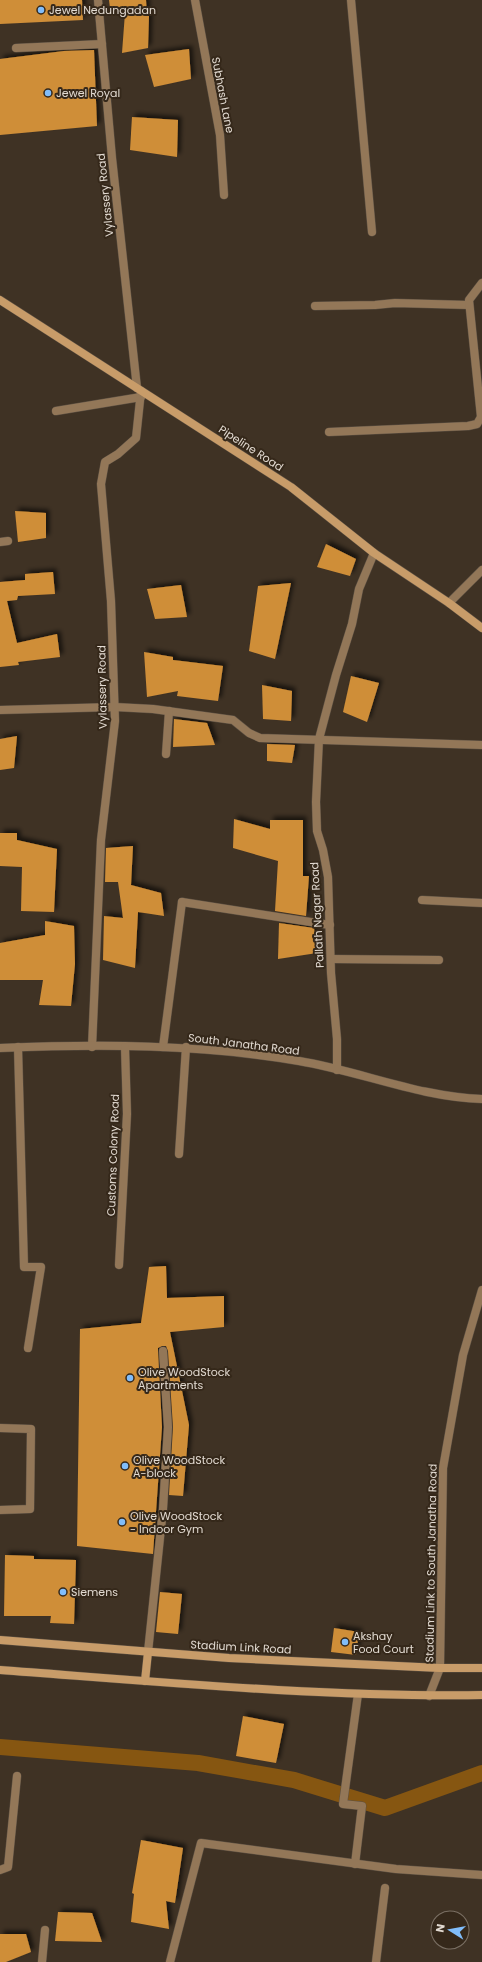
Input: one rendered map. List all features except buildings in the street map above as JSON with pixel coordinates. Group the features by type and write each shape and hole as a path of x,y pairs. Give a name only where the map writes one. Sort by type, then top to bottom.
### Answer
{"street":[{"name":"Vylassery Road","path":"92,1046 101,840 115,721 111,602 101,484 105,462 118,454 136,438 140,392 112,166 98,0"},
{"name":"Subhash Lane","path":"195,0 220,135 224,195"},
{"path":"351,0 372,232"},
{"path":"16,48 102,44"},
{"path":"329,432 468,426 477,424 481,417 469,300 482,283"},
{"name":"Pipeline Road","path":"0,300 140,392 291,487 374,553 449,603 482,628"},
{"path":"315,306 375,305 395,303 469,305"},
{"path":"56,411 140,392"},
{"name":"Pallath Nagar Road","path":"337,1070 337,1039 331,959 328,876 323,850 317,831 316,802 319,739 336,674 352,624 359,589 374,553"},
{"path":"449,603 482,570"},
{"path":"0,710 115,707 169,711 234,720 250,733 260,738 482,746"},
{"path":"166,754 169,711"},
{"path":"422,900 482,903"},
{"path":"163,1047 182,902 330,925"},
{"path":"331,959 439,960"},
{"name":"South Janatha Road","path":"0,1048 92,1046 186,1047 299,1061 453,1098 482,1099"},
{"name":"Customs Colony Road","path":"119,1265 127,1114 125,1047"},
{"path":"179,1154 186,1047"},
{"path":"18,1048 24,1266 41,1267 28,1348"},
{"name":"Stadium Link to South Janatha Road","path":"429,1696 440,1668 443,1468 463,1355 482,1290"},
{"path":"145,1681 163,1509 168,1427 163,1351"},
{"path":"0,1428 31,1429 30,1508 0,1510"},
{"name":"Stadium Link Road","path":"0,1640 148,1652 440,1668 482,1668"},
{"path":"0,1670 221,1687 358,1694 429,1696 482,1695"},
{"path":"355,1864 362,1806 343,1804 358,1694"},
{"path":"0,1870 8,1867 17,1776"},
{"path":"170,1962 202,1843 396,1869 482,1875"},
{"path":"376,1962 386,1888"},
{"path":"42,1962 45,1930"}],"waterway":[{"path":"0,1747 198,1763 294,1780 385,1808 482,1773"}],"place":[{"name":"Jewel Nedungadan","path":"41,10"},
{"name":"Jewel Royal","path":"48,93"},
{"name":"Olive WoodStock Apartments","path":"130,1378"},
{"name":"Olive WoodStock A-block","path":"125,1466"},
{"name":"Olive WoodStock - Indoor Gym","path":"122,1522"},
{"name":"Siemens","path":"63,1592"},
{"name":"Akshay Food Court","path":"345,1642"}]}
